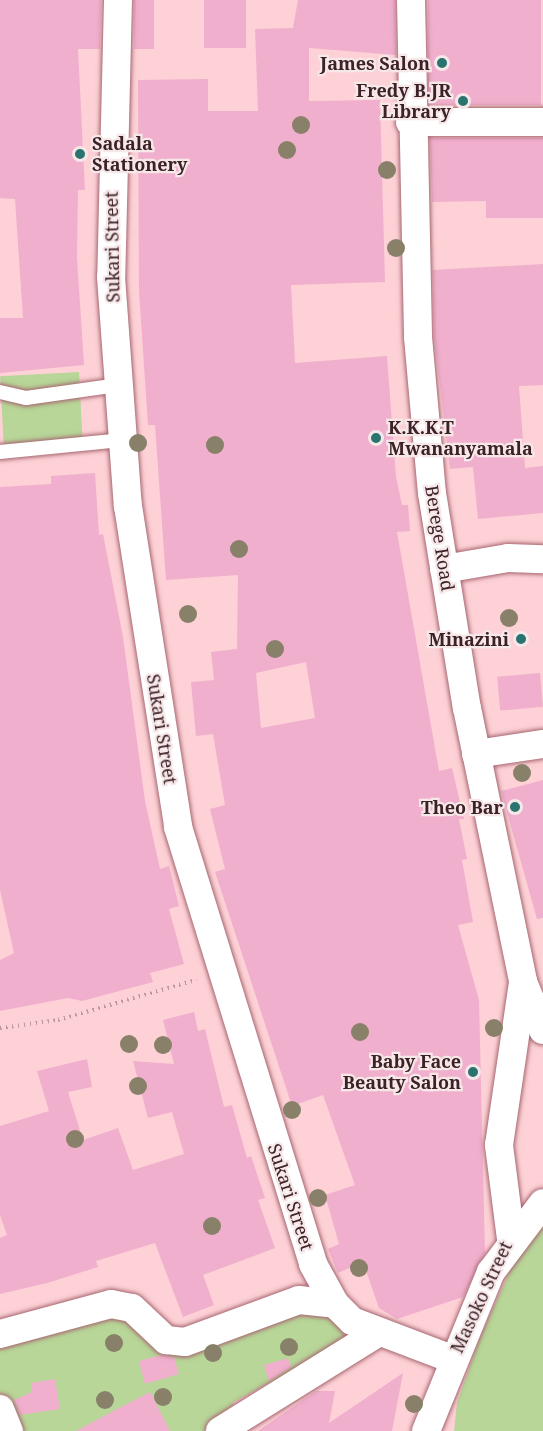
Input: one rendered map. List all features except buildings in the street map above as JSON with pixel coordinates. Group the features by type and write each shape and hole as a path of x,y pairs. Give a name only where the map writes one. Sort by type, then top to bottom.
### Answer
{"street":[{"name":"Sukari Street","path":"118,0 111,222 119,385 128,506 178,827 220,973 313,1264 335,1304 376,1334 452,1359"},
{"name":"Berege Road","path":"411,0 410,122 418,337 444,570 476,754 524,982 543,1030"},
{"path":"410,122 543,122"},
{"path":"444,570 508,558 543,559"},
{"path":"476,754 543,744"},
{"name":"Masoko Street","path":"426,1431 452,1359 511,1239 499,1145 524,982"},
{"path":"511,1239 543,1203"},
{"path":"0,1334 111,1304 132,1308 166,1340 185,1342 299,1300 335,1304"},
{"path":"220,1431 376,1334"},
{"path":"0,1409 9,1431"}],"lane":[{"path":"0,392 26,398 119,385"},
{"path":"0,452 123,440"}],"path":[{"path":"0,1028 58,1020 220,973"}],"green space":[{"path":"79,372 83,440 4,444 0,376"},
{"path":"543,1216 543,1431 454,1431 457,1403 479,1340 532,1221"},
{"path":"318,1288 347,1340 234,1402 220,1431 13,1431 0,1404 0,1332 122,1305 169,1340"}],"place":[{"name":"James Salon","path":"442,63"},
{"name":"Fredy B.JR Library","path":"463,101"},
{"name":"Sadala Stationery","path":"80,154"},
{"name":"K.K.K.T Mwananyamala","path":"376,438"},
{"name":"Minazini","path":"521,639"},
{"name":"Theo Bar","path":"515,807"},
{"name":"Baby Face Beauty Salon","path":"473,1072"}]}
